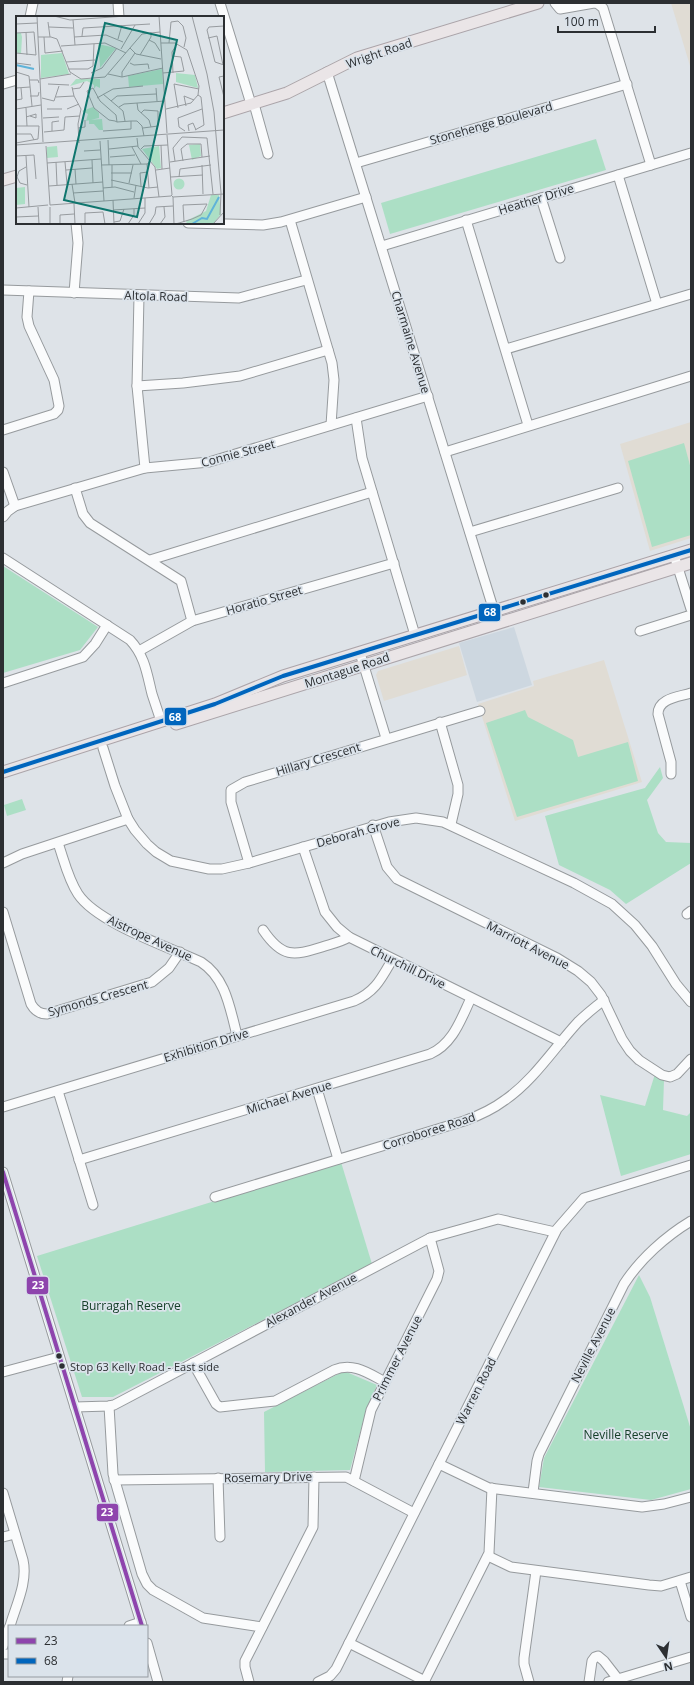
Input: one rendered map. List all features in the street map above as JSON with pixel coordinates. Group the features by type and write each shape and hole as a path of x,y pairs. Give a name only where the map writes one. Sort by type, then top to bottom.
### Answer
{"main road":[{"name":"Wright Road","path":"224,113 291,91 327,72 367,55 538,3"},
{"path":"3,180 16,176"},
{"name":"Montague Road","path":"162,724 283,676 691,550"},
{"name":"Montague Road","path":"3,779 162,724 691,563"},
{"path":"494,612 497,623"},
{"name":"Montague Road","path":"3,772 102,744"}],"street":[{"path":"30,16 33,3"},
{"path":"118,3 119,16"},
{"path":"220,3 224,16"},
{"path":"555,3 560,9 594,3 601,6 652,165"},
{"path":"224,17 268,154"},
{"name":"Charmaine Avenue","path":"327,72 494,612"},
{"path":"3,84 16,80"},
{"name":"Stonehenge Boulevard","path":"356,163 627,84"},
{"name":"Heather Drive","path":"382,246 691,153"},
{"path":"618,175 657,304"},
{"path":"213,224 262,226 290,220 366,197"},
{"path":"542,198 560,258"},
{"path":"290,220 306,280 332,363 334,380 331,426"},
{"path":"466,220 528,426"},
{"path":"74,293 78,243 76,224"},
{"name":"Altola Road","path":"3,290 139,296 238,298 306,280"},
{"path":"3,430 54,414 58,410 59,406 54,380 29,326 29,291"},
{"path":"506,349 691,294"},
{"path":"139,296 137,386 145,468"},
{"path":"137,386 228,378 328,350"},
{"path":"445,452 691,376"},
{"name":"Connie Street","path":"3,517 15,506 145,468 205,463 428,396"},
{"path":"356,418 360,451 415,635"},
{"path":"3,472 15,506"},
{"path":"75,488 82,514 86,521 150,560 181,581 192,621"},
{"path":"470,532 618,488"},
{"path":"150,560 372,492"},
{"path":"674,555 691,609"},
{"path":"3,558 127,638 139,651 145,663 162,724"},
{"name":"Horatio Street","path":"139,651 192,621 394,563"},
{"path":"640,631 691,615"},
{"path":"3,682 83,657 90,650 107,625"},
{"path":"360,653 386,738"},
{"path":"671,774 671,762 658,714 658,708 663,702 691,693"},
{"name":"Hillary Crescent","path":"250,863 231,802 230,793 232,788 245,782 386,738 480,711"},
{"path":"440,722 458,786 458,794 451,824"},
{"name":"Deborah Grove","path":"102,744 115,786 128,819 147,844 156,852 171,860 195,867 216,870 250,863 303,846 400,820 416,818 451,824 598,895 612,904 635,926 652,946 676,984 691,1002"},
{"path":"3,863 22,854 128,819"},
{"name":"Marriott Avenue","path":"373,826 387,867 397,879 564,962 586,977 604,1000 626,1046 639,1060 662,1076 670,1078 677,1074 691,1059"},
{"name":"Aistrope Avenue","path":"58,843 73,885 84,901 118,925 207,965 219,979 226,996 237,1035"},
{"name":"Churchill Drive","path":"303,846 325,912 334,924 349,937 392,960 561,1042"},
{"name":"Symonds Crescent","path":"3,912 8,945 31,1004 36,1010 43,1014 152,982 169,968 180,952"},
{"path":"264,930 274,944 286,952 291,953 301,953 341,941 349,937"},
{"name":"Exhibition Drive","path":"3,1107 359,998 375,987 392,960"},
{"name":"Michael Avenue","path":"79,1160 317,1089 436,1051 453,1035 472,998"},
{"name":"Corroboree Road","path":"215,1197 464,1121 487,1111 512,1095 528,1080 579,1021 604,1000"},
{"path":"317,1089 338,1159"},
{"path":"58,1091 93,1205"},
{"name":"Warren Road","path":"318,1682 333,1673 349,1643 555,1232 575,1206 584,1198 691,1165"},
{"path":"3,1172 141,1624"},
{"name":"Alexander Avenue","path":"75,1407 109,1406 430,1238 498,1219 555,1232"},
{"name":"Neville Avenue","path":"534,1492 539,1454 623,1286 633,1272 655,1249 674,1232 691,1221"},
{"name":"Primmer Avenue","path":"354,1481 369,1417 437,1279 438,1268 430,1238"},
{"path":"3,1372 59,1357"},
{"path":"193,1363 216,1404 220,1407 275,1401 344,1366 358,1368 385,1382"},
{"path":"109,1406 114,1480 142,1574 149,1587 203,1618 262,1628"},
{"path":"439,1464 492,1488 534,1492 642,1507 664,1504 691,1497"},
{"path":"249,1682 245,1663 313,1527 314,1477"},
{"name":"Rosemary Drive","path":"114,1480 346,1477 414,1513"},
{"path":"218,1478 220,1537"},
{"path":"349,1643 424,1682 488,1556 490,1548 492,1488"},
{"path":"3,1493 23,1560 24,1576 10,1625"},
{"path":"3,1537 15,1534"},
{"path":"488,1556 508,1566 536,1571 657,1586 691,1577"},
{"path":"529,1682 524,1664 524,1658 536,1571"},
{"path":"680,1581 691,1617"},
{"path":"3,1646 8,1630"},
{"path":"148,1647 158,1682"},
{"path":"589,1682 593,1658 598,1656 604,1661 618,1679"},
{"path":"608,1682 691,1657"}],"shaded area":[{"path":"671,3 691,3 691,69"},
{"path":"691,422 691,538 650,551 620,444"},
{"path":"514,627 532,685 477,702 459,643"},
{"path":"459,646 467,675 384,701 376,675 378,671"},
{"path":"604,660 642,782 515,821 478,704 534,686 533,681"}],"green space":[{"path":"596,139 606,170 390,234 381,203"},
{"path":"684,443 691,469 691,535 652,547 628,461"},
{"path":"3,566 98,627 80,650 3,673"},
{"path":"525,710 528,717 573,740 578,757 628,742 638,781 517,817 486,723"},
{"path":"660,767 663,778 647,800 658,833 666,842 691,843 691,863 626,904 610,890 559,865 545,816 645,788"},
{"path":"22,799 26,810 7,816 4,805"},
{"path":"655,1074 664,1080 663,1110 687,1116 691,1112 691,1154 621,1176 600,1095 645,1106"},
{"name":"Burragah Reserve","path":"341,1162 372,1264 113,1397 82,1397 37,1256"},
{"name":"Neville Reserve","path":"639,1275 650,1297 691,1430 691,1489 651,1500 539,1487 544,1458"},
{"path":"344,1371 377,1385 367,1407 350,1470 265,1472 264,1412"}],"transit line":[{"name":"68","path":"3,772 215,704 283,676 691,550"},
{"name":"23","path":"3,1172 142,1625"}],"place":[{"name":"Stop 63 Kelly Road - East side","path":"62,1366"}]}
